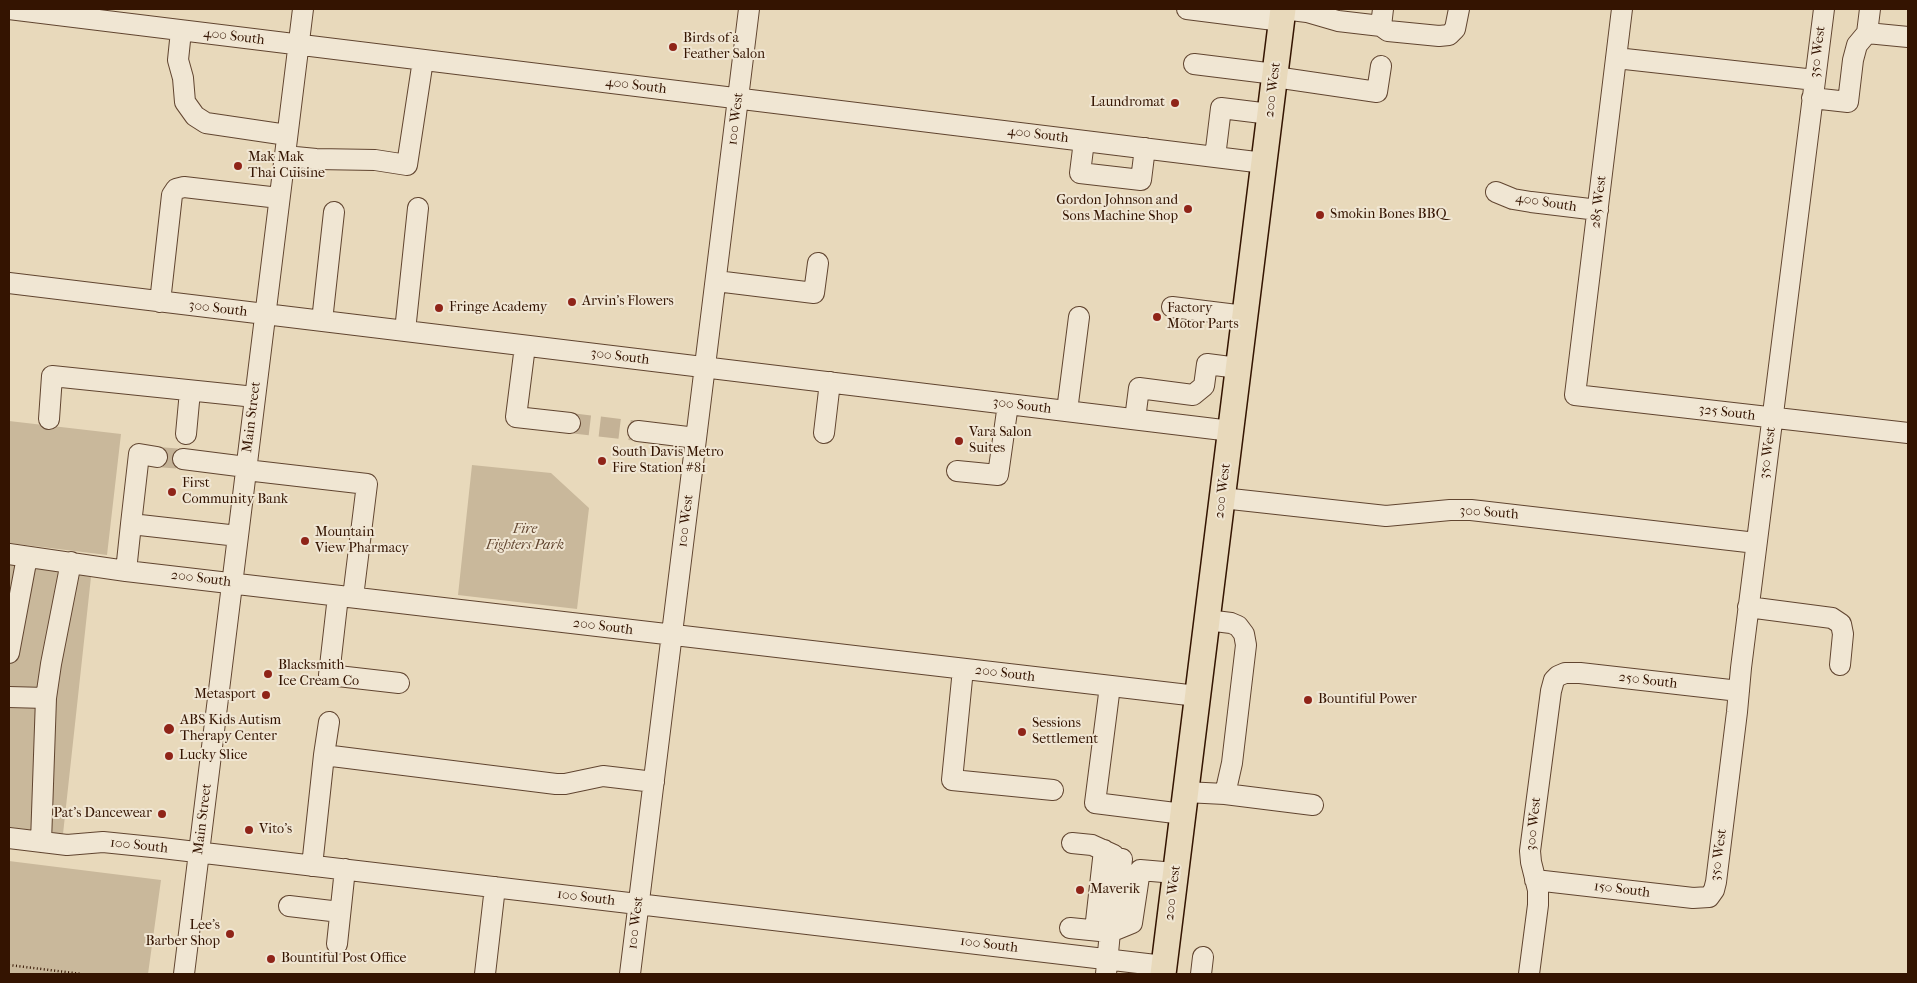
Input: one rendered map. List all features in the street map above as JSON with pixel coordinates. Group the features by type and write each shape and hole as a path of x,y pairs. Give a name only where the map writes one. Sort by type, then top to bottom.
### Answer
{"main road":[{"name":"200 West","path":"1163,970 1283,13"}],"street":[{"name":"400 South","path":"9,9 87,14 181,31 1264,163"},
{"name":"Main Street","path":"184,974 303,9"},
{"name":"100 West","path":"630,974 749,9"},
{"path":"1187,9 1283,13 1307,12 1338,21 1382,17 1388,31 1439,36 1449,35 1454,30 1459,9"},
{"name":"285 West","path":"1575,395 1622,9"},
{"name":"350 West","path":"1709,896 1716,882 1748,607 1824,9"},
{"path":"1616,58 1814,89 1848,102 1853,60 1857,45 1867,32 1870,9"},
{"path":"181,31 178,60 183,78 185,102 195,116 206,123 287,135"},
{"path":"1867,32 1908,37"},
{"path":"284,156 316,159 375,160 407,165 423,60"},
{"path":"1194,64 1378,92 1381,66"},
{"path":"1215,157 1221,108 1270,114"},
{"path":"1084,141 1080,173 1141,180 1145,148"},
{"path":"160,302 172,195 176,189 184,187 279,198"},
{"name":"400 South","path":"1496,192 1513,199 1530,202 1598,210"},
{"path":"405,331 418,208"},
{"path":"322,321 334,212"},
{"path":"716,280 814,293 818,263"},
{"name":"300 South","path":"9,284 1231,431"},
{"path":"1172,307 1245,316"},
{"path":"1067,411 1079,317"},
{"path":"525,346 516,417 570,423"},
{"path":"1135,419 1139,388 1193,395 1204,386 1207,364 1238,368"},
{"path":"49,419 52,376 255,397"},
{"path":"824,433 830,382"},
{"path":"186,434 190,391"},
{"name":"325 South","path":"1575,395 1908,433"},
{"path":"957,471 998,475 1008,404"},
{"path":"638,431 696,438"},
{"path":"126,571 131,524 148,455"},
{"path":"183,459 367,484 329,675 398,683"},
{"name":"300 South","path":"1222,498 1364,515 1386,516 1450,510 1486,511 1756,543"},
{"path":"131,524 238,536"},
{"path":"9,653 18,556"},
{"name":"200 South","path":"18,556 126,571 1197,696"},
{"path":"41,842 46,698 71,562"},
{"path":"1748,607 1832,618 1842,624 1840,665"},
{"path":"1207,620 1231,623 1238,626 1244,634 1246,644 1232,763 1225,794"},
{"path":"963,669 952,780 1053,790"},
{"name":"250 South","path":"1558,676 1580,673 1739,692"},
{"name":"300 West","path":"1529,974 1538,905 1530,851 1551,691 1554,680 1558,676"},
{"path":"1110,686 1095,803 1184,803 1225,794 1313,804"},
{"path":"9,697 46,698"},
{"path":"312,866 329,722"},
{"path":"324,755 556,784 565,784 603,776 654,782"},
{"name":"100 South","path":"9,838 67,845 103,842 199,852 639,904 1107,967 1163,970"},
{"path":"1072,843 1092,845 1140,870 1175,873"},
{"path":"1104,850 1103,931 1107,967"},
{"path":"1103,931 1115,918 1122,860"},
{"path":"337,944 346,870"},
{"path":"1070,928 1103,931 1132,923 1140,870"},
{"name":"150 South","path":"1535,880 1693,898 1709,896"},
{"path":"485,974 495,887"},
{"path":"289,906 340,912"}],"path":[{"path":"9,965 82,974"}],"green space":[{"path":"9,421 121,434 107,555 9,543"},
{"name":"Fire Fighters Park","path":"472,465 551,473 589,508 577,609 458,595"},
{"path":"9,563 91,577 63,834 9,827"},
{"path":"9,861 161,880 148,974 9,974"}],"tunnel":[{"path":"570,423 638,431"},
{"path":"157,457 183,459"}],"place":[{"name":"Birds of a Feather Salon","path":"673,47"},
{"name":"Laundromat","path":"1175,103"},
{"name":"Mak Mak Thai Cuisine","path":"238,166"},
{"name":"Gordon Johnson and Sons Machine Shop","path":"1188,209"},
{"name":"Smokin Bones BBQ","path":"1320,215"},
{"name":"Arvin's Flowers","path":"572,302"},
{"name":"Fringe Academy","path":"439,308"},
{"name":"Factory Motor Parts","path":"1157,317"},
{"name":"Vara Salon Suites","path":"959,441"},
{"name":"South Davis Metro Fire Station #81","path":"602,461"},
{"name":"First Community Bank","path":"172,492"},
{"name":"Mountain View Pharmacy","path":"305,541"},
{"name":"Blacksmith Ice Cream Co","path":"268,674"},
{"name":"Metasport","path":"266,695"},
{"name":"Bountiful Power","path":"1308,700"},
{"name":"ABS Kids Autism Therapy Center","path":"169,729"},
{"name":"Sessions Settlement","path":"1022,732"},
{"name":"Lucky Slice","path":"169,756"},
{"name":"Pat's Dancewear","path":"162,814"},
{"name":"Vito's","path":"249,830"},
{"name":"Maverik","path":"1080,890"},
{"name":"Lee's Barber Shop","path":"230,934"},
{"name":"Bountiful Post Office","path":"271,959"}]}
